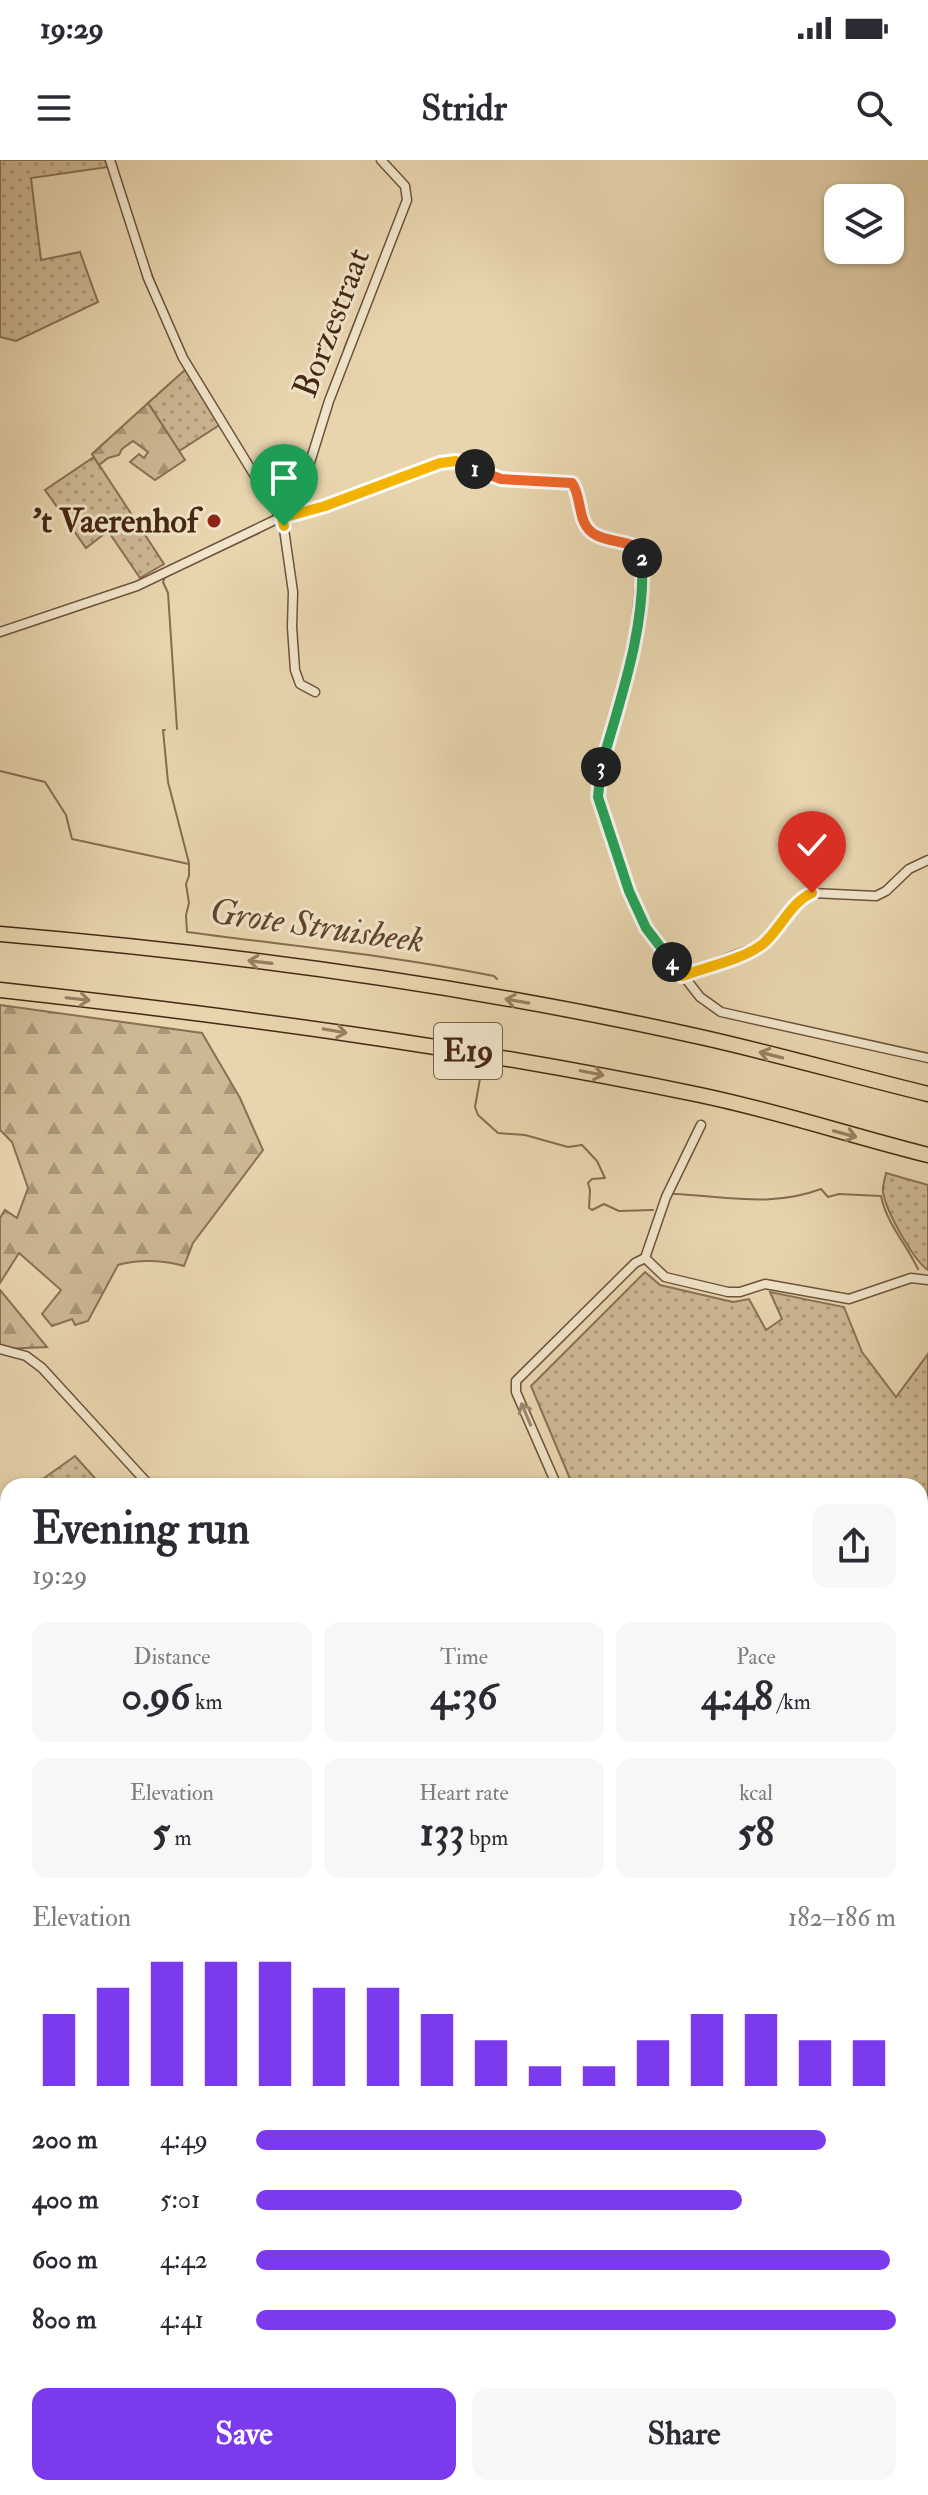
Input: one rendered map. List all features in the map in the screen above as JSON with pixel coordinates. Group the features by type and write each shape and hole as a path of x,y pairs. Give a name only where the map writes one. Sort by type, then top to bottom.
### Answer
{"highway":[{"name":"E19","path":"0,934 124,945 314,969 527,1002 706,1038 928,1094"},
{"name":"E19","path":"0,990 300,1025 514,1058 704,1096 928,1155"}],"street":[{"path":"110,160 148,278 183,358 282,518 293,592 295,670 300,684 315,692"},
{"name":"Borzestraat","path":"294,514 329,401 407,200 405,186 381,160"},
{"path":"0,632 137,586 282,518 325,506 446,461 462,462 488,476 501,479 572,483 588,529 599,536 634,546 641,554 636,626 620,702 600,771 598,797 637,912 682,976 700,997 721,1012 928,1058"},
{"path":"682,976 762,945 806,895 876,896 886,891 909,869 928,860"},
{"path":"554,1478 516,1392 516,1381 635,1263 645,1258 666,1197 701,1125"},
{"path":"645,1258 665,1277 728,1292 740,1292 765,1284 849,1299 911,1278 928,1280"},
{"path":"0,1349 26,1356 42,1368 143,1478"}],"green space":[{"path":"0,160 105,160 108,167 31,178 41,260 80,252 98,302 16,341 0,337"},
{"path":"186,369 221,424 179,451 148,403"},
{"path":"148,403 185,460 155,480 130,462 139,454 144,458 148,452 133,441 119,455 99,465 92,454"},
{"path":"94,457 164,564 140,578 108,531 86,548 45,490"},
{"path":"0,1005 202,1033 240,1098 263,1150 193,1243 184,1266 151,1261 118,1265 88,1321 75,1325 72,1319 52,1326 42,1314 61,1290 19,1253 0,1283 0,1218 5,1210 17,1218 28,1188 12,1142 0,1130"},
{"path":"886,1173 928,1185 928,1270 908,1246 889,1211 883,1190"},
{"path":"645,1272 660,1285 733,1302 749,1299 766,1330 782,1319 770,1292 844,1307 862,1352 896,1397 928,1354 928,1478 570,1478 531,1386"},
{"path":"0,1290 47,1347 4,1349 0,1344"},
{"path":"75,1456 95,1478 44,1478"}],"waterway":[{"path":"146,260 164,306"},
{"path":"344,349 370,284"},
{"path":"328,392 342,355"},
{"path":"270,493 276,501"},
{"path":"283,512 295,497"},
{"path":"186,567 259,533"},
{"path":"165,577 177,729"},
{"path":"165,730 168,782 189,863"},
{"name":"Grote Struisbeek","path":"0,771 45,782 66,815 72,839 189,864 186,884 189,903 187,932 417,962 497,979"},
{"name":"Grote Struisbeek","path":"481,1073 475,1107 478,1115 498,1133 525,1135 568,1147 582,1145 597,1161 605,1178 592,1179 588,1183 589,1208 592,1210 604,1204 619,1211 653,1210"},
{"name":"Grote Struisbeek","path":"674,1194 766,1199 802,1195 821,1189 828,1197 839,1194 881,1196 892,1224 918,1269"}],"place":[{"name":"'t Vaerenhof","path":"214,521"}],"route":[{"path":"284,526 282,518 325,506 446,461 462,462 488,476 501,479 572,483 588,529 599,536 629,543 642,559 636,626 626,678 600,771 598,797 629,891 646,928 682,976 762,945 802,898 812,893"}]}
